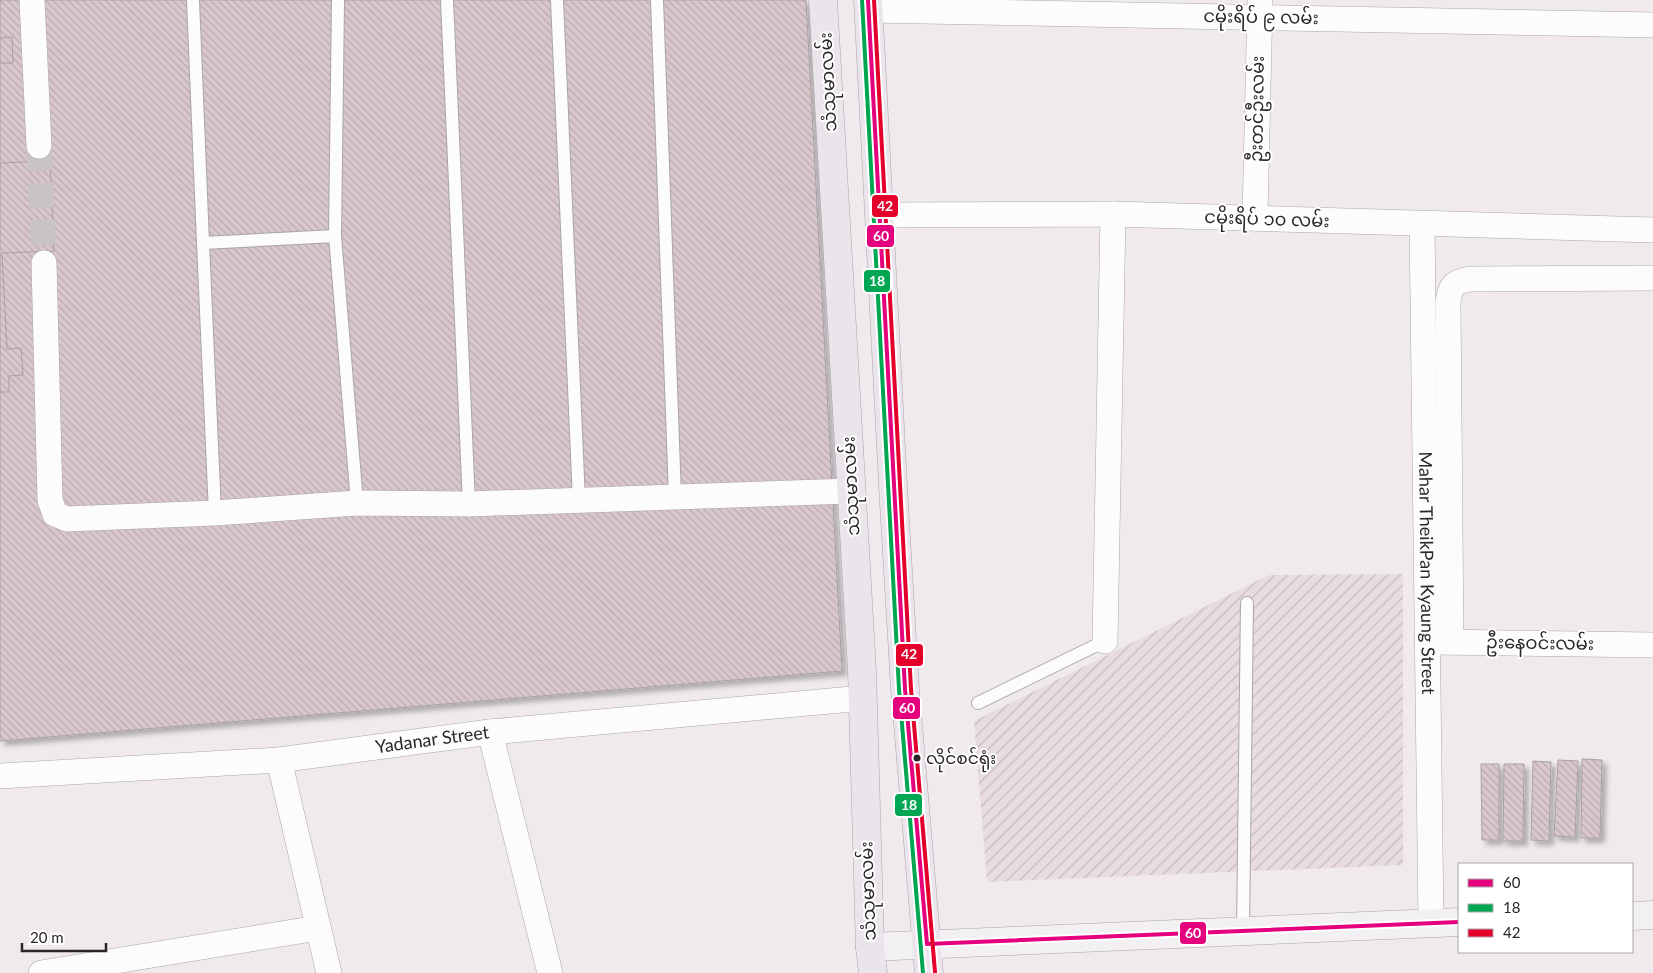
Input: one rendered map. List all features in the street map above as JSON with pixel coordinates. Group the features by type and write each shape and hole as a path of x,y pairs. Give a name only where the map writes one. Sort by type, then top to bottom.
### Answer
{"main road":[{"name":"သံသုမာလမ်း","path":"823,0 863,698 871,960"},
{"path":"869,5 893,486 905,679 929,973"},
{"path":"1633,916 1653,915"},
{"path":"871,960 927,944 1458,922"}],"street":[{"path":"32,0 39,146"},
{"name":"ငမိုးရိပ် ၉ လမ်း","path":"869,5 1259,9 1653,25"},
{"name":"ဦးတင်ဦးလမ်း","path":"1254,218 1259,9"},
{"path":"1105,641 1113,214"},
{"name":"ငမိုးရိပ် ၁၀ လမ်း","path":"880,215 1113,214 1653,230"},
{"name":"Mahar TheikPan Kyaung Street","path":"1422,224 1439,642 1431,923"},
{"path":"44,263 50,500 55,514 67,519 215,513 357,503 468,504 851,491"},
{"path":"1439,642 1448,303 1450,288 1456,281 1470,279 1653,278"},
{"name":"ဦးနေဝင်းလမ်း","path":"1439,642 1653,645"},
{"name":"Yadanar Street","path":"0,776 279,760 490,732 863,698"},
{"path":"490,732 550,973"},
{"path":"279,760 329,973"},
{"path":"41,973 318,928"}],"lane":[{"path":"193,0 215,513"},
{"path":"338,0 335,236 357,503"},
{"path":"446,0 468,504"},
{"path":"557,0 579,501"},
{"path":"657,0 675,497"},
{"path":"203,243 335,236"},
{"path":"1243,930 1247,603"},
{"path":"978,703 1105,641"}],"shaded area":[{"path":"1403,574 1403,865 987,882 974,721 1269,575"}],"building":[{"path":"0,0 806,0 842,671 0,741"},
{"path":"12,37 13,63 0,63 0,38"},
{"path":"50,161 54,251 2,253 7,349 21,348 23,375 9,376 9,392 0,392 0,163"},
{"path":"1582,759 1602,760 1600,838 1581,838"},
{"path":"1558,760 1578,761 1575,837 1554,836"},
{"path":"1533,761 1551,762 1549,841 1531,840"},
{"path":"1481,764 1499,764 1499,840 1482,840"},
{"path":"1504,764 1524,764 1523,841 1503,841"}],"tunnel":[{"path":"39,146 44,263"}],"transit line":[{"name":"18","path":"862,0 899,689 923,973"},
{"name":"60","path":"868,0 905,689 927,944"},
{"name":"42","path":"874,0 911,689 935,972"},
{"name":"60","path":"927,944 1458,922"}],"place":[{"name":"လိုင်စင်ရုံး","path":"917,758"}]}
